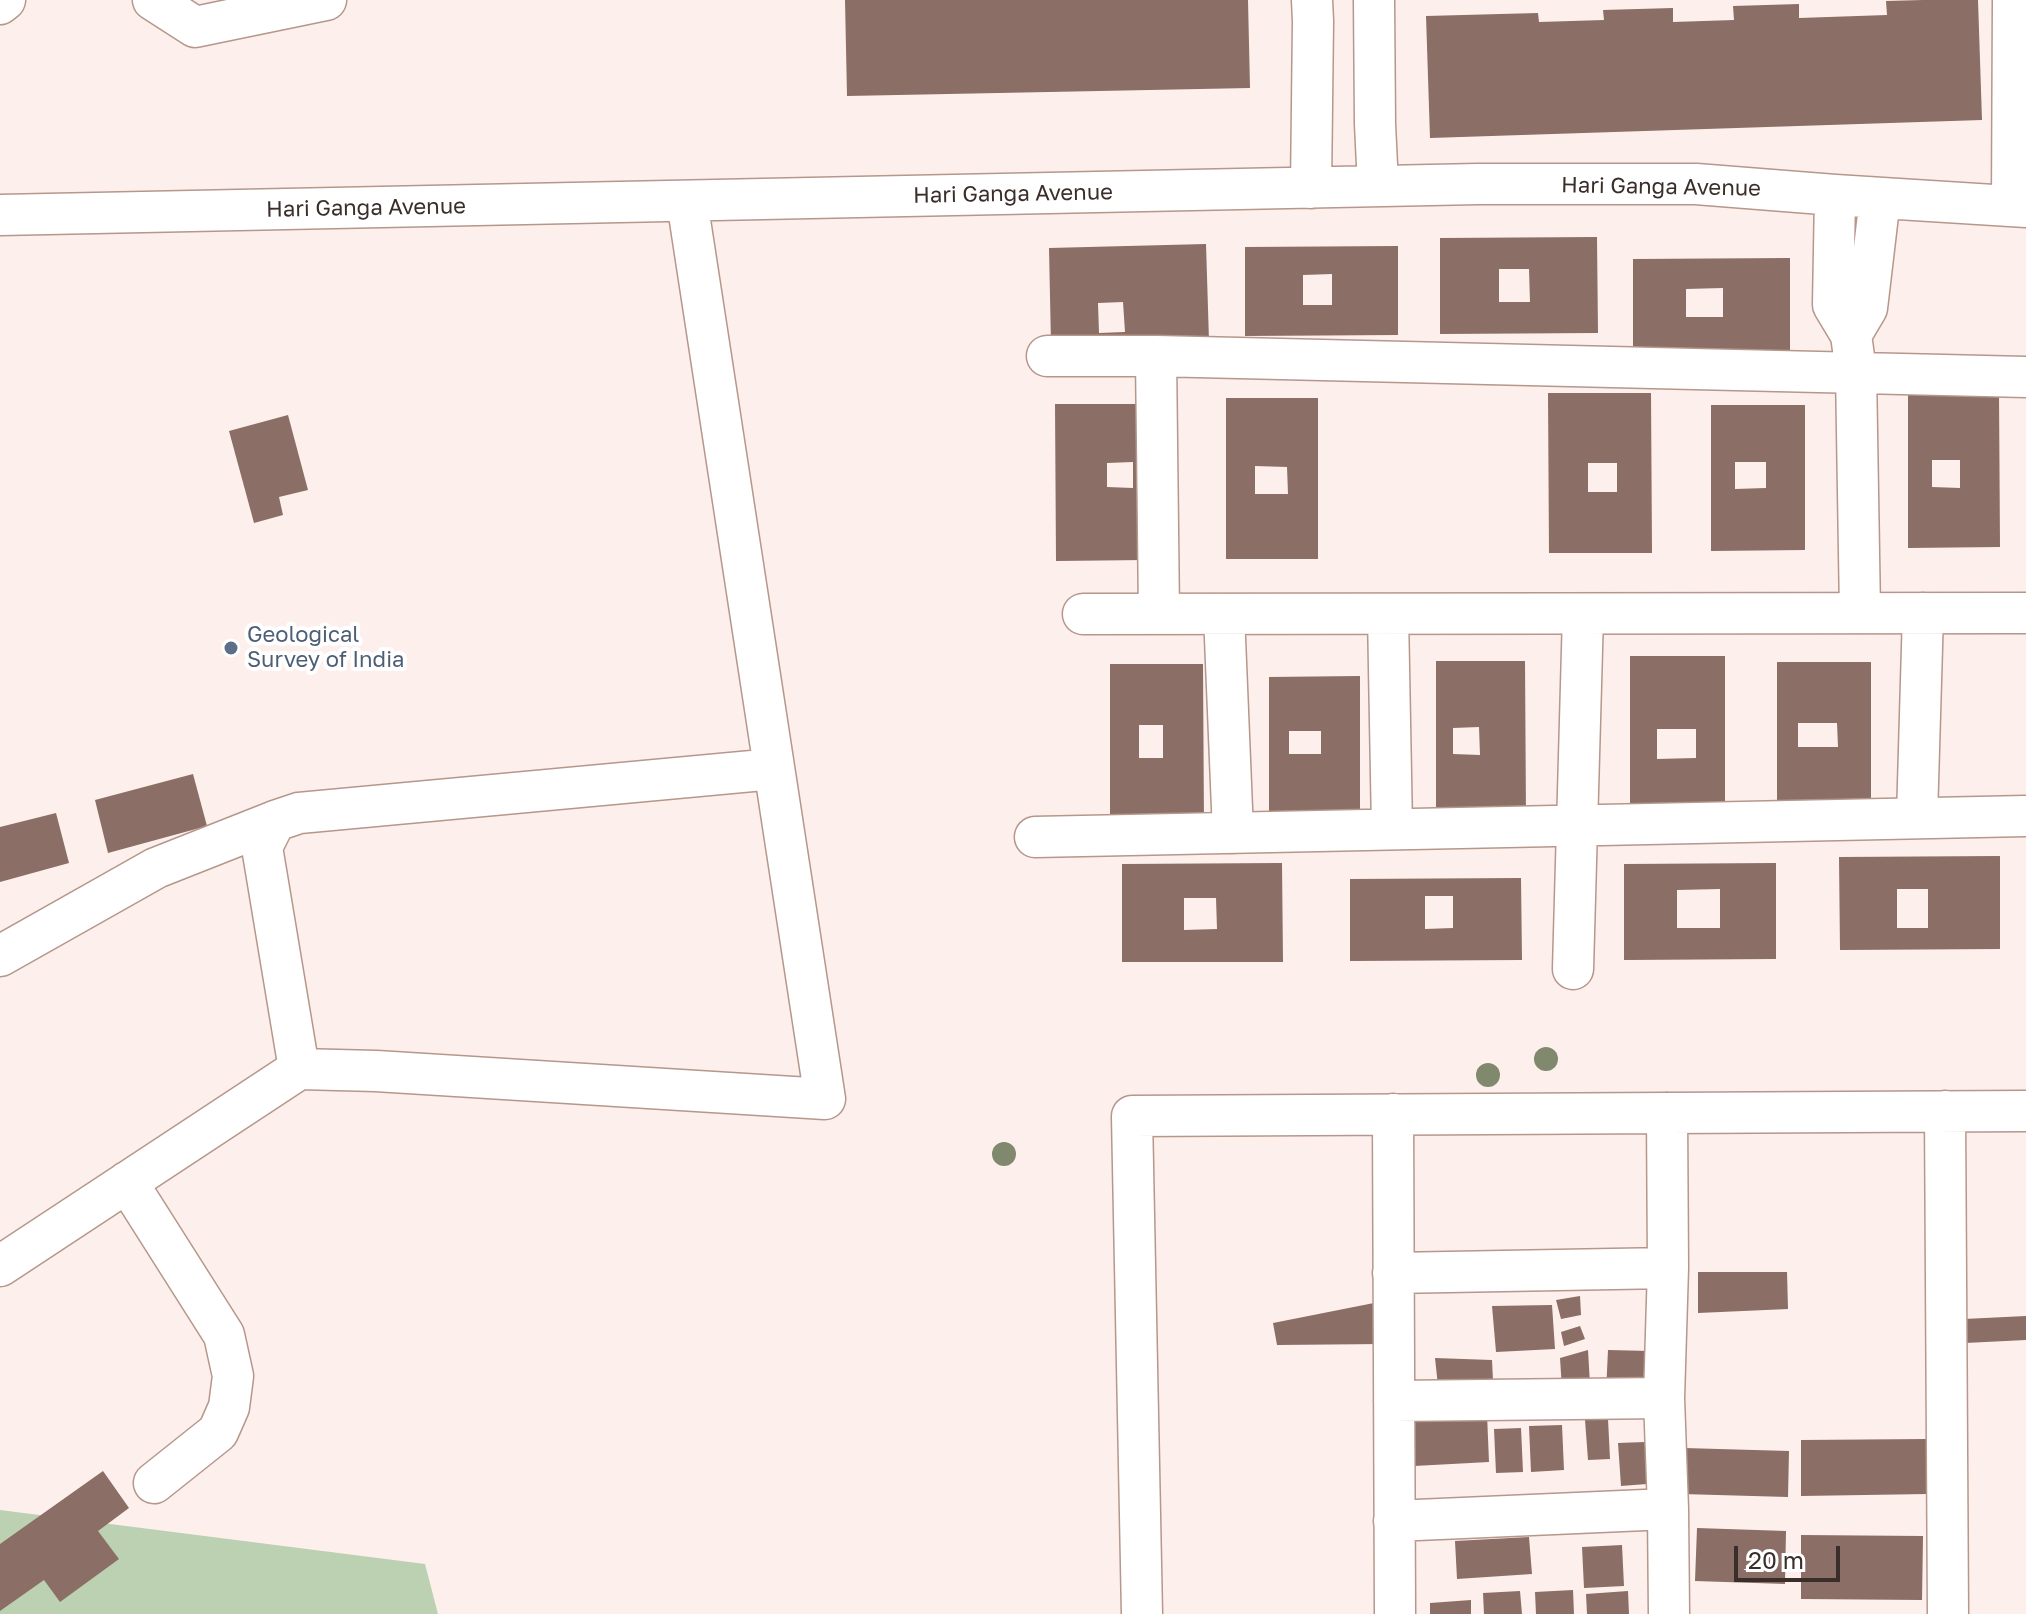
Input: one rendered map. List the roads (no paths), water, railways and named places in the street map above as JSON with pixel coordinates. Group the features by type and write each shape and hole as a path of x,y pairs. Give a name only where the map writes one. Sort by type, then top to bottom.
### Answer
{"street":[{"path":"0,4 5,0"},
{"path":"153,0 195,27 322,0"},
{"path":"1311,188 1312,0"},
{"path":"1374,0 1378,186"},
{"path":"2013,0 2019,206"},
{"name":"Hari Ganga Avenue","path":"0,215 1378,186 1696,184 2019,206"},
{"path":"1835,195 1833,305 1853,353"},
{"path":"1860,613 1853,353 1867,308 1880,198"},
{"path":"0,1266 299,1069 825,1099 687,201"},
{"path":"1047,356 1853,353 2026,377"},
{"path":"1156,356 1159,614"},
{"path":"1917,817 1923,613"},
{"path":"1083,614 2026,613"},
{"path":"1224,614 1233,833"},
{"path":"1388,614 1392,829"},
{"path":"1573,969 1583,614"},
{"path":"0,956 156,868 299,813 774,769"},
{"path":"1035,837 2026,816"},
{"path":"275,821 262,847 299,1069"},
{"path":"1945,1111 1948,1614"},
{"path":"1142,1614 1132,1116 2026,1111"},
{"path":"1667,1113 1668,1268 1664,1398 1669,1614"},
{"path":"1393,1114 1395,1614"},
{"path":"127,1182 224,1335 233,1376 229,1407 218,1432 154,1483"},
{"path":"1393,1273 1668,1268"},
{"path":"1394,1401 1664,1398"},
{"path":"1394,1521 1668,1509"}],"place":[{"name":"Geological Survey of India","path":"231,648"}]}
